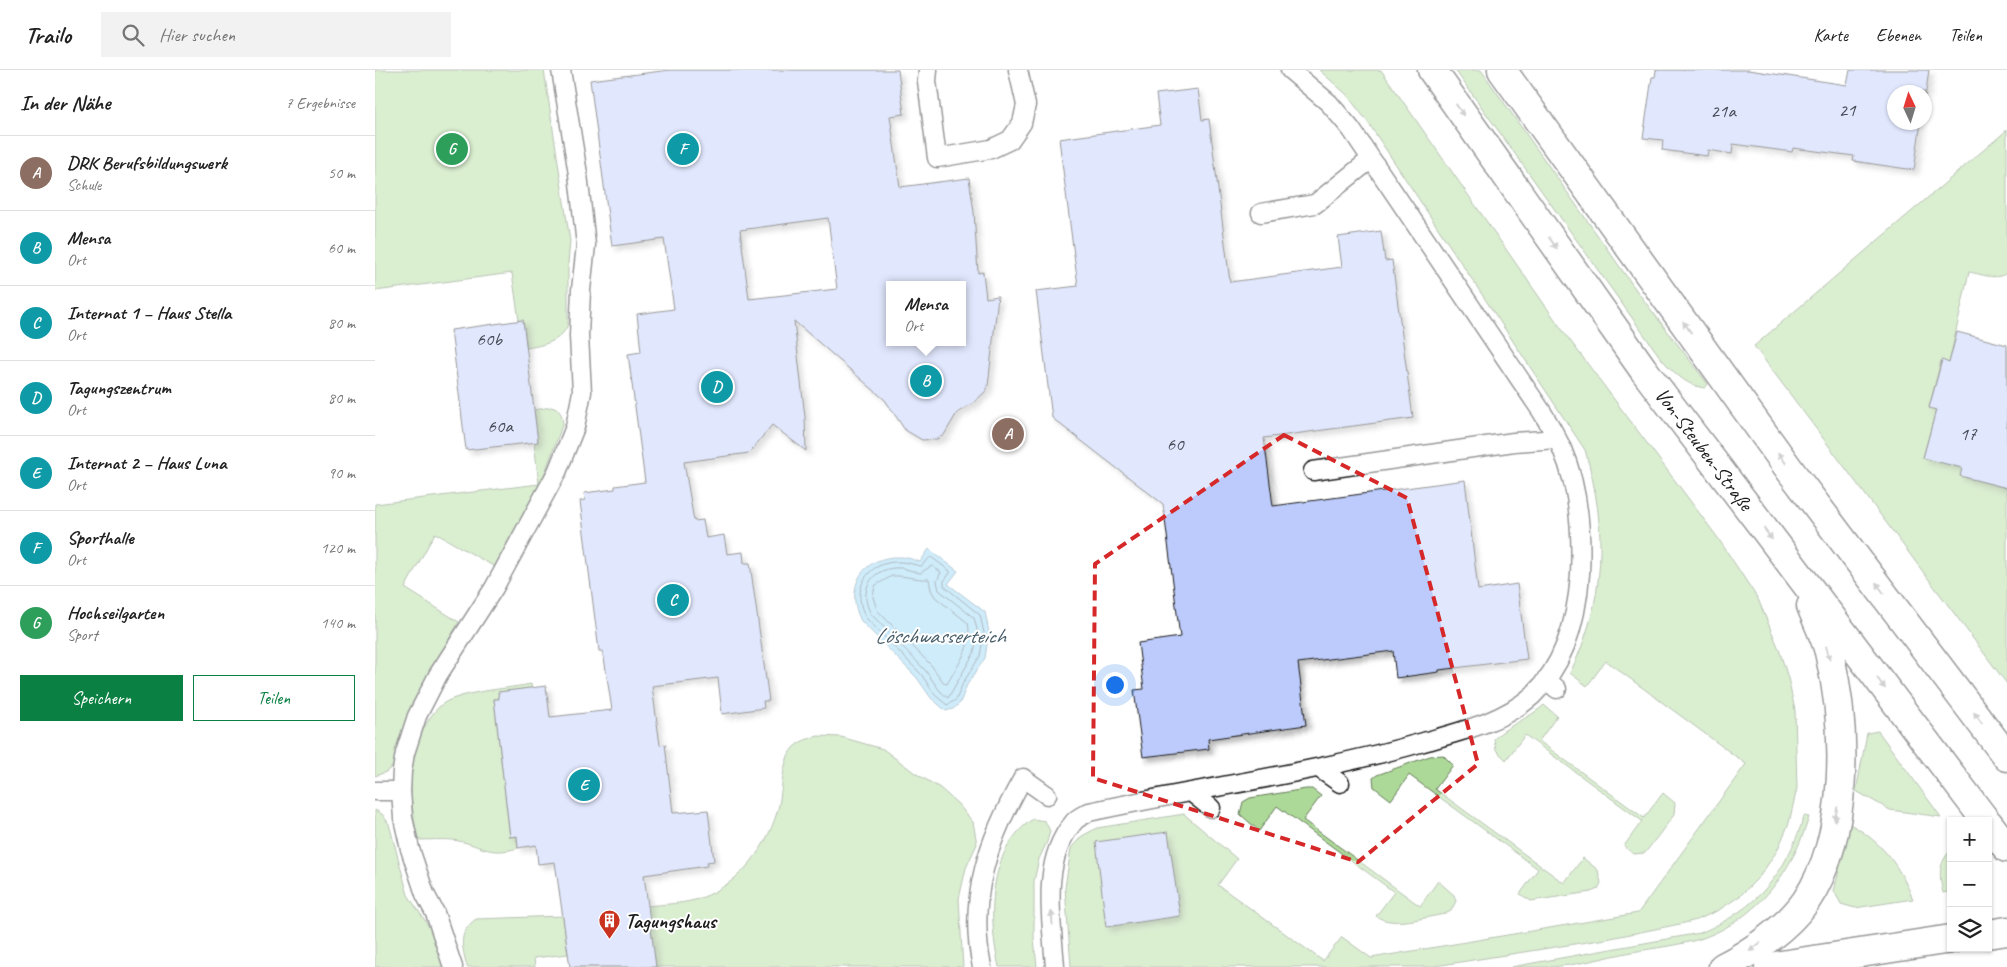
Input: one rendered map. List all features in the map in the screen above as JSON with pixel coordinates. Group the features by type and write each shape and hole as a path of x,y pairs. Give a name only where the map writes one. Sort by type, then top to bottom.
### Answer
{"street":[{"name":"Von-Steuben-Straße","path":"1431,70 1643,369 1983,817"},
{"path":"1502,70 1793,473 2007,757"},
{"path":"1723,967 1743,957 1767,939 1789,921 1805,903 1816,886 1824,865 1836,816 1843,758 1839,712 1829,651 1799,574"},
{"name":"Von-Steuben-Straße","path":"1992,828 2007,848"},
{"path":"1992,933 2007,931"},
{"path":"1769,967 1947,940"}],"lane":[{"path":"453,967 435,913 425,894 410,849 403,818 401,791 405,752 417,716 438,675 494,588 557,472 575,427 582,392 579,336 581,290 586,245 578,174 561,70"},
{"path":"928,70 927,81 937,158 991,150 1010,140 1022,124 1026,105 1017,70"},
{"path":"1055,967 1051,894 1052,878 1059,846 1073,822 1089,812 1320,769 1455,741 1477,727 1515,709 1533,695 1552,684 1573,627 1579,594 1579,521 1573,482 1557,439 1542,412 1351,129 1329,103 1290,70"},
{"path":"1261,213 1315,204 1371,159"},
{"path":"1313,470 1514,442 1557,439"},
{"path":"1320,769 1339,782"},
{"path":"982,967 977,935 977,899 985,862 993,838 1023,778 1047,795"},
{"path":"375,791 401,791"},
{"path":"1191,792 1211,808"}],"highlighted area":[{"path":"1284,435 1407,498 1478,764 1358,862 1093,778 1095,564"}],"green space":[{"path":"375,70 544,70 570,241 568,325 565,331 556,339 545,344 527,348 523,321 519,321 512,273 375,291"},
{"path":"1319,70 1381,70 1563,331 1718,538 1758,599 1779,649 1795,710 1797,788 1789,823 1777,851 1760,876 1740,896 1719,910 1697,920 1606,939 1429,967 1071,967 1065,888 1071,848 1082,836 1097,828 1184,814 1237,859 1218,885 1323,961 1342,937 1371,958 1638,913 1746,764 1606,661 1587,686 1570,673 1582,646 1591,618 1597,591 1600,563 1597,507 1585,450 1367,121 1346,94"},
{"path":"1455,70 1481,70 1639,294 1708,384 1705,388 1686,381 1660,357"},
{"path":"2007,130 2007,273 1993,277 1969,272 1949,363 1941,361 1929,407 1936,410 1923,457 1962,468 1961,476 2007,488 2007,684 1754,346"},
{"path":"551,407 560,412 563,423 538,492 495,567 435,533 405,588 459,622 413,702 393,766 386,772 375,776 375,504 539,484 534,442 538,441 534,410"},
{"path":"531,684 532,688 499,692 499,699 494,699 510,837 517,836 518,848 499,851 484,849 453,840 418,840 413,814 411,776 420,737 433,713 452,699 462,696"},
{"path":"1544,705 1557,716 1539,741 1644,818 1663,793 1675,803 1674,815 1645,853 1634,854 1624,846 1642,821 1525,735 1506,760 1496,750 1494,739 1498,735"},
{"path":"1878,731 1941,817 1890,810 1856,791 1867,733"},
{"path":"818,736 841,737 883,749 915,773 940,788 958,804 973,822 977,844 966,868 959,899 963,967 656,967 647,906 681,903 701,898 729,883 741,873 768,835 779,805 784,768 790,752 800,742"},
{"path":"1443,755 1453,765 1435,789 1564,883 1583,858 1598,870 1601,883 1598,889 1591,892 1531,901 1520,894 1538,869 1409,775 1391,800 1374,787 1373,778 1377,775 1430,756"},
{"path":"1312,789 1321,796 1303,820 1420,906 1438,881 1454,895 1456,901 1451,911 1445,914 1409,921 1391,921 1376,916 1394,892 1277,806 1259,831 1240,814 1243,802 1250,798"},
{"path":"375,810 382,814 389,824 408,895 430,928 444,967 375,967"},
{"path":"1804,816 1809,817 1802,837 1783,874 1756,905 1741,918 1723,929 1686,943 1580,963 1549,967 1511,967 1700,933 1720,923 1738,913 1767,887 1788,855"},
{"path":"1033,819 1045,821 1050,831 1039,859 1034,881 1034,938 1037,967 999,967 993,928 993,907 999,866 1007,848 1018,832"},
{"path":"1850,824 1871,839 1888,856 1902,875 1913,899 1855,908 1841,904 1834,891"},
{"path":"1947,855 1947,892 1943,893 1941,870"},
{"path":"563,916 568,954 534,958 535,967 467,967 462,940 466,929 476,919"}],"water":[{"name":"Löschwasserteich","path":"929,549 958,571 948,584 985,612 989,632 985,658 967,685 960,703 953,709 946,711 931,698 917,678 861,621 856,609 856,586 860,576 867,568 887,558 901,557 920,562"}],"building":[{"path":"670,70 898,70 904,114 890,116 900,187 969,178 974,212 978,273 983,272 986,298 998,296 988,386 985,392 973,403 957,413 944,435 937,439 922,440 905,430 885,400 794,321 805,417 806,451 772,425 749,453 684,462 694,521 703,520 706,538 724,535 727,554 743,552 744,563 750,563 769,701 763,701 764,708 722,714 718,678 652,686 660,745 665,744 673,813 708,810 714,861 707,862 707,866 644,875 656,967 570,967 555,862 538,864 536,845 518,848 517,836 510,837 494,699 499,699 498,692 546,686 550,717 612,710 603,651 599,651 580,501 585,500 584,493 615,489 615,486 645,482 628,354 641,352 637,314 674,309 664,239 612,246 590,80","holes":["828,218 837,289 749,299 740,230"]},
{"path":"1656,70 1748,70 1847,85 1850,70 1929,70 1927,85 1887,85 1887,130 1920,130 1914,170 1853,161 1854,156 1793,148 1792,152 1733,144 1732,154 1708,150 1707,156 1662,150 1663,140 1643,138 1652,77 1655,77"},
{"path":"1198,89 1202,120 1209,119 1230,282 1342,267 1338,237 1381,231 1385,261 1392,260 1413,418 1264,438 1273,506 1465,480 1478,590 1517,584 1527,659 1439,670 1439,672 1396,678 1393,651 1298,663 1306,725 1208,739 1209,749 1143,757 1134,690 1144,689 1138,643 1180,637 1163,504 1052,418 1036,291 1078,286 1059,139 1160,125 1156,94"},
{"path":"523,320 538,442 466,450 451,330"},
{"path":"1957,332 2007,345 2007,488 1960,476 1962,468 1923,458 1936,410 1929,408 1942,360 1949,363"},
{"path":"1168,832 1180,916 1106,927 1096,842"}],"place":[{"name":"Hochseilgarten","path":"452,149"},
{"name":"Sporthalle","path":"683,149"},
{"name":"Mensa","path":"926,381"},
{"name":"Tagungszentrum","path":"717,387"},
{"name":"DRK Berufsbildungswerk","path":"1008,434"},
{"name":"Internat 1 – Haus Stella","path":"673,600"},
{"name":"Internat 2 – Haus Luna","path":"584,785"},
{"name":"Tagungshaus","path":"609,940"}]}
